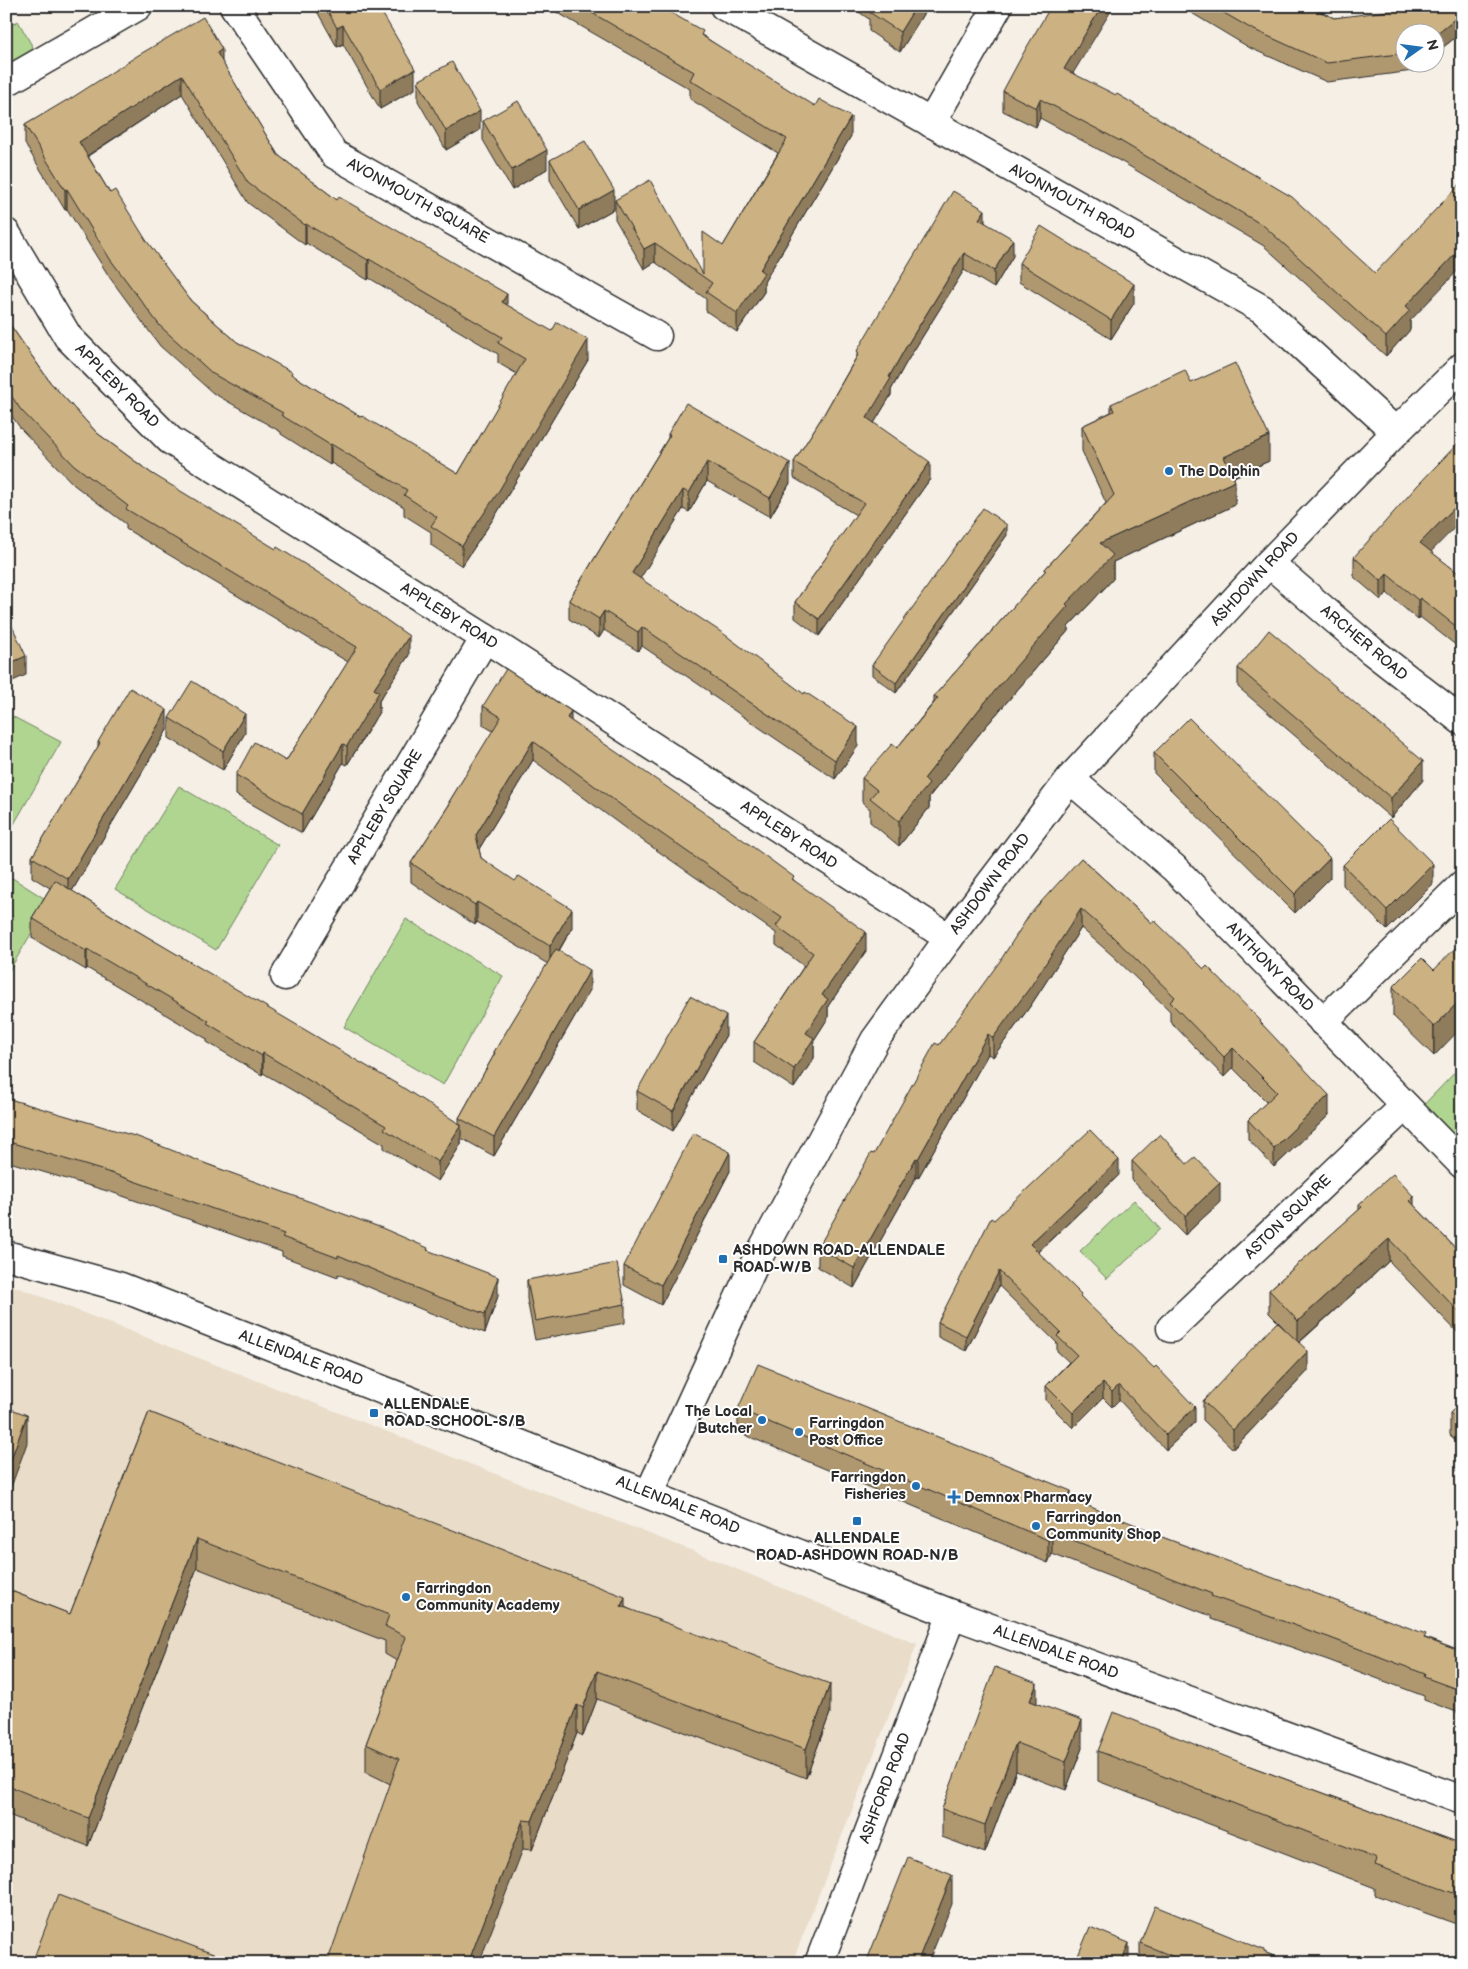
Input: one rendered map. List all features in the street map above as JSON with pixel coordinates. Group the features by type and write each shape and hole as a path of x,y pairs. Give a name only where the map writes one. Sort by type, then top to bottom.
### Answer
{"street":[{"path":"6,82 138,6"},
{"name":"AVONMOUTH SQUARE","path":"234,6 334,154 657,336"},
{"name":"AVONMOUTH ROAD","path":"724,6 1262,309 1396,432"},
{"path":"932,123 998,6"},
{"name":"APPLEBY ROAD","path":"6,233 68,337 170,440 485,638 949,938"},
{"name":"ASHDOWN ROAD","path":"649,1494 752,1267 875,1040 949,938 1070,780 1269,563 1462,367"},
{"name":"ARCHER ROAD","path":"1269,563 1372,651 1462,721"},
{"name":"APPLEBY SQUARE","path":"286,976 485,638"},
{"name":"ANTHONY ROAD","path":"1070,780 1174,868 1462,1164"},
{"path":"1323,1022 1462,885"},
{"name":"ASTON SQUARE","path":"1171,1328 1405,1106"},
{"name":"ALLENDALE ROAD","path":"6,1255 121,1287 952,1614 1462,1800"},
{"name":"ASHFORD ROAD","path":"819,1963 952,1614"}],"shaded area":[{"name":"Farringdon Community Academy","path":"6,1285 17,1287 693,1551 917,1644 792,1963 6,1963"}],"green space":[{"path":"18,21 35,51 6,68 6,28"},
{"path":"6,713 61,742 6,838"},
{"path":"179,786 278,845 216,950 115,889"},
{"path":"6,874 50,902 6,976"},
{"path":"406,919 503,976 443,1085 344,1027"},
{"path":"1462,1065 1462,1164 1414,1115"},
{"path":"1134,1200 1160,1229 1107,1279 1080,1251"}],"building":[{"path":"325,6 378,6 415,69 380,89 343,25 337,28"},
{"path":"580,6 659,6 703,31 701,35 815,106 819,99 851,117 760,270 764,273 737,313 706,292 712,283 655,243 644,249 615,200 650,180 703,274 703,232 723,246 787,139 690,80 694,72"},
{"path":"872,6 916,6 900,32 869,12"},
{"path":"1051,6 1102,6 1064,69 1117,94 1292,197 1375,273 1462,182 1462,247 1406,306 1410,310 1386,337 1264,226 1122,142 1040,99 1036,108 1003,91"},
{"path":"1212,6 1308,6 1334,18 1395,10 1400,6 1462,6 1462,13 1446,26 1446,22 1396,22 1396,54 1327,63 1250,28"},
{"path":"203,17 222,49 217,53 278,155 337,200 339,197 507,294 502,302 552,331 557,322 588,340 497,494 462,546 431,526 437,517 404,495 407,490 281,415 283,413 213,374 160,326 110,259 25,125 67,101 137,56","holes":["182,75 248,183 305,225 369,259 502,337 498,343 525,359 458,474 291,374 292,372 237,342 191,301 146,240 115,190 110,193 79,142"]},
{"path":"452,62 480,111 446,131 418,81"},
{"path":"518,101 547,150 512,170 483,121"},
{"path":"585,141 614,190 579,210 550,160"},
{"path":"953,191 985,210 979,219 1013,239 994,271 964,253 906,347 889,377 891,378 867,418 930,462 819,619 795,602 864,503 794,462 859,353 857,351 871,327"},
{"path":"1041,226 1134,284 1111,320 1019,263"},
{"path":"6,319 50,382 97,433 151,473 330,580 409,636 374,689 379,692 347,746 343,744 302,814 236,775 254,742 286,761 357,647 126,509 128,506 74,465 21,410 6,388"},
{"path":"1235,363 1269,436 1224,457 1235,481 1100,543 1113,555 1066,604 1068,606 981,707 924,779 929,784 899,821 870,798 877,790 862,778 892,744 897,748 938,698 934,696 1045,569 1114,495 1082,426 1114,411 1111,404 1185,370 1191,383"},
{"path":"686,403 790,463 770,498 707,462 689,493 683,490 632,573 724,634 804,694 805,692 858,727 835,760 642,627 638,632 604,611 599,619 569,600 670,435 668,434"},
{"path":"1462,439 1462,500 1420,543 1462,576 1462,631 1420,598 1418,600 1387,574 1381,581 1354,557"},
{"path":"983,508 1007,525 896,683 872,665"},
{"path":"6,613 26,656 6,665"},
{"path":"1269,630 1423,761 1391,798 1238,668"},
{"path":"506,669 571,711 567,718 742,839 794,877 792,879 866,932 822,995 828,999 806,1033 814,1038 794,1069 754,1042 813,953 776,926 782,918 533,741 476,835 481,858 515,881 519,876 572,909 550,946 477,902 475,905 411,863 451,802 449,802 501,717 483,706"},
{"path":"192,681 245,714 223,751 169,718"},
{"path":"130,688 167,710 68,879 32,857 100,743 98,742"},
{"path":"1189,718 1330,858 1295,894 1154,753"},
{"path":"1389,819 1433,864 1387,910 1343,865"},
{"path":"1081,858 1152,923 1154,920 1204,969 1207,966 1329,1095 1274,1148 1248,1120 1277,1092 1233,1048 1224,1057 1170,1002 1175,997 1081,909 1031,986 993,1038 988,1034 854,1268 818,1248 871,1153 874,1154 935,1043 939,1045 1000,961 1030,914"},
{"path":"55,880 119,920 402,1087 461,1125 438,1162 384,1129 386,1126 263,1053 262,1056 207,1023 209,1021 32,918"},
{"path":"1462,941 1462,998 1434,1027 1393,987 1422,958 1434,970"},
{"path":"556,949 590,970 494,1137 459,1118 494,1052"},
{"path":"690,996 726,1016 673,1111 637,1091"},
{"path":"6,1098 138,1137 382,1228 428,1248 427,1250 498,1277 485,1314 428,1293 338,1255 338,1258 282,1237 284,1234 114,1174 6,1141"},
{"path":"1090,1130 1119,1160 1030,1244 1081,1294 1080,1296 1154,1368 1156,1366 1195,1407 1166,1435 1119,1385 1112,1392 1103,1383 1073,1413 1046,1386 1077,1355 1057,1336 1061,1332 999,1271 966,1336 938,1322 991,1218 994,1220"},
{"path":"693,1133 730,1152 661,1285 624,1266"},
{"path":"1160,1134 1187,1164 1195,1157 1220,1183 1185,1216 1132,1161"},
{"path":"1393,1174 1414,1197 1410,1201 1462,1255 1462,1315 1389,1239 1298,1321 1269,1290 1362,1207 1359,1204"},
{"path":"617,1263 625,1304 535,1321 527,1280"},
{"path":"1277,1322 1308,1351 1233,1430 1203,1401"},
{"path":"758,1364 1071,1491 1068,1498 1151,1531 1151,1533 1426,1634 1424,1638 1462,1652 1462,1691 1424,1677 1425,1674 1328,1637 1211,1596 1212,1594 1052,1532 1048,1540 738,1409"},
{"path":"1462,1401 1462,1424 1450,1413"},
{"path":"6,1407 27,1415 6,1473"},
{"path":"149,1412 625,1597 621,1606 830,1684 806,1749 597,1671 583,1708 577,1705 532,1821 523,1820 468,1963 327,1963 399,1759 366,1744 406,1637 385,1626 389,1615 197,1539 88,1818 6,1785 6,1754 8,1749 6,1749 6,1589 70,1614"},
{"path":"995,1667 1037,1683 1030,1701 1082,1720 1066,1762 1016,1743 985,1825 942,1809"},
{"path":"1113,1712 1247,1765 1462,1844 1462,1896 1375,1865 1377,1859 1098,1751"},
{"path":"908,1857 952,1875 917,1963 866,1963"},
{"path":"58,1895 237,1963 32,1963"},
{"path":"1155,1906 1264,1950 1264,1952 1290,1963 1189,1963 1140,1943"},
{"path":"1090,1927 1129,1943 1121,1963 1075,1963"}],"place":[{"name":"The Dolphin","path":"1169,471"},
{"name":"ASHDOWN ROAD-ALLENDALE ROAD-W/B","path":"723,1259"},
{"name":"ALLENDALE ROAD-SCHOOL-S/B","path":"374,1413"},
{"name":"The Local Butcher","path":"762,1420"},
{"name":"Farringdon Post Office","path":"799,1432"},
{"name":"Farringdon Fisheries","path":"916,1486"},
{"name":"Demnox Pharmacy","path":"954,1497"},
{"name":"ALLENDALE ROAD-ASHDOWN ROAD-N/B","path":"857,1521"},
{"name":"Farringdon Community Shop","path":"1036,1526"},
{"name":"Farringdon Community Academy","path":"406,1597"}]}
